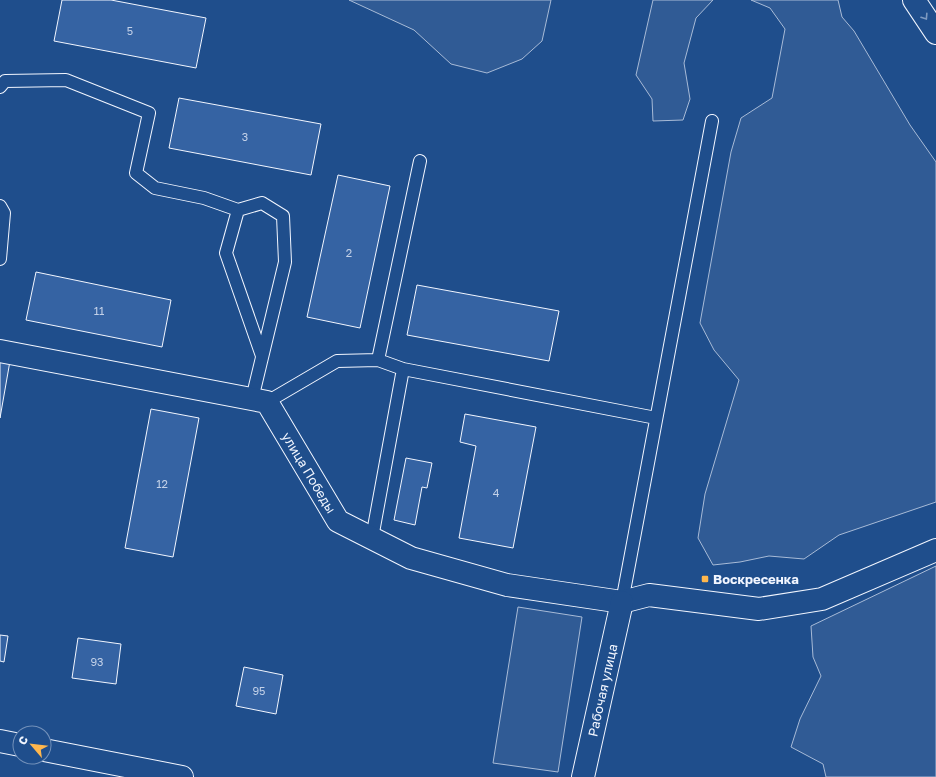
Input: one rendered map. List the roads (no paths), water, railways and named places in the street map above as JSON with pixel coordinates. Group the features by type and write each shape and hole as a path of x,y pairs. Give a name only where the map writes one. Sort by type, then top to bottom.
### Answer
{"street":[{"path":"914,0 936,33"},
{"path":"0,351 260,400"},
{"name":"улица Победы","path":"260,400 338,521 411,558 507,585 622,602"},
{"path":"622,602 649,595 759,609 822,599 936,550"},
{"name":"Рабочая улица","path":"583,777 622,602"},
{"path":"0,741 12,743"},
{"path":"52,752 182,777"}],"lane":[{"path":"0,87 5,80 66,80 149,113 136,173 155,188 204,198 238,210 262,203 283,216 285,262 262,356 260,400 337,361 378,360 404,369 656,418"},
{"path":"622,602 712,121"},
{"path":"378,360 420,161"},
{"path":"0,206 4,213 0,259"},
{"path":"238,210 226,253 262,356"},
{"path":"372,538 404,369"}],"place":[{"name":"Воскресенка","path":"705,579"}]}
